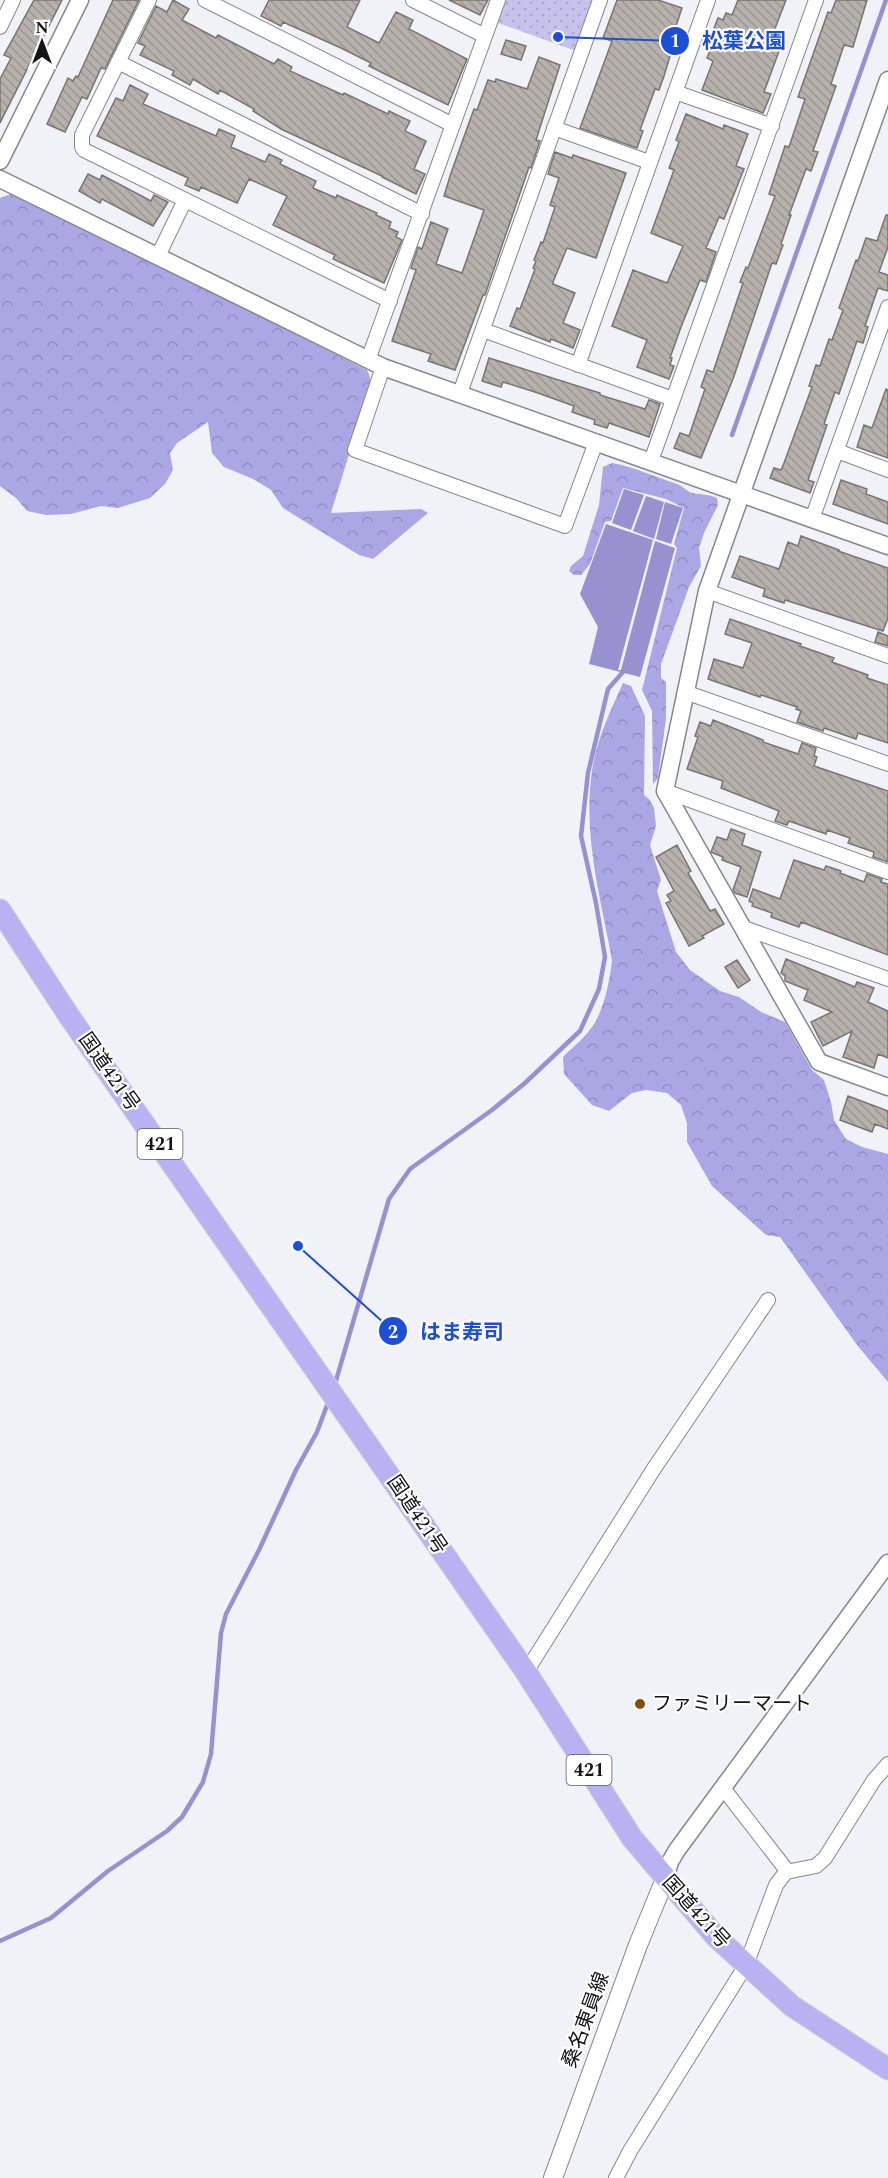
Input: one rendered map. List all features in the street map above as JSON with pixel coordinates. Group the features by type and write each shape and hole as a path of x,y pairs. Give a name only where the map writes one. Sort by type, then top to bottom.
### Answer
{"highway":[{"name":"国道421号","path":"0,910 69,1016 322,1376 526,1672 632,1838 716,1937 746,1965 792,2006 888,2068"}],"main road":[{"name":"桑名東員線","path":"553,2178 638,1945 665,1879"}],"street":[{"path":"0,27 13,0"},
{"path":"0,160 80,0"},
{"path":"149,0 82,135 80,142 84,150 390,302"},
{"path":"205,0 453,125"},
{"path":"412,0 485,36"},
{"path":"498,0 390,302 355,450 565,526 596,442"},
{"path":"460,393 600,0"},
{"path":"578,365 708,0"},
{"path":"651,461 816,0"},
{"path":"118,62 422,214"},
{"path":"888,80 707,591 665,791 819,1062 888,1087"},
{"path":"675,92 772,126"},
{"path":"554,128 649,162"},
{"path":"0,179 376,363 888,546"},
{"path":"158,256 185,200"},
{"path":"812,519 888,307"},
{"path":"483,330 673,399"},
{"path":"837,451 888,470"},
{"path":"707,591 888,656"},
{"path":"685,692 888,764"},
{"path":"665,791 888,872"},
{"path":"744,928 888,978"},
{"path":"526,1672 654,1470 768,1300"},
{"path":"665,1879 670,1862 677,1850 888,1563"},
{"path":"616,2178 630,2151 746,1965 776,1886 788,1872 816,1866 825,1858 873,1780 888,1764"},
{"path":"723,1788 788,1872"}],"shaded area":[{"path":"506,0 593,0 576,51 498,23"},
{"path":"624,489 644,495 631,530 612,523"},
{"path":"646,496 664,502 654,539 633,531"},
{"path":"665,502 683,508 671,544 656,539"},
{"path":"606,524 653,540 618,670 621,670 655,541 675,548 640,677 589,664 598,627 580,594"}],"green space":[{"path":"14,193 367,370 370,386 331,513 421,509 428,513 373,559 359,555 283,508 271,490 253,479 224,467 212,453 208,422 177,443 170,453 173,470 165,484 150,498 118,508 101,506 71,514 46,515 27,511 16,498 0,486 0,198"},
{"path":"612,463 677,484 691,492 717,498 718,505 699,548 701,566 689,587 661,664 661,678 666,682 666,718 658,778 653,784 652,711 642,690 677,548 674,544 684,508 666,499 623,488 611,521 605,522 590,564 581,575 574,575 569,571 571,566 583,556 599,505 603,467"},
{"path":"623,683 631,686 645,716 644,795 654,808 656,826 650,845 661,880 657,891 676,952 690,970 720,991 739,997 761,1012 785,1022 812,1070 824,1080 834,1120 846,1139 862,1147 888,1154 888,1382 857,1345 780,1237 766,1235 712,1186 687,1142 687,1123 681,1105 667,1093 646,1090 632,1093 609,1111 592,1105 564,1074 563,1057 596,1021 607,991 611,968 612,960 592,847 589,802 595,754"}],"building":[{"path":"34,0 62,0 0,123 0,79 11,58 4,55"},
{"path":"113,0 139,0 105,69 101,68 87,99 82,97 65,132 47,124 68,78 73,81 76,76 78,77"},
{"path":"173,0 189,9 182,20 216,38 218,35 274,64 278,59 292,67 290,71 388,114 389,111 410,121 405,131 426,141 414,169 425,174 416,194 281,129 253,111 254,109 220,90 218,94 193,79 190,85 172,75 174,71 140,55 145,46 138,43 156,6 167,12"},
{"path":"269,0 360,0 347,27 379,43 396,12 413,20 409,29 467,59 448,105 369,66 371,63 341,48 283,22 281,26 261,16"},
{"path":"449,0 488,0 480,15"},
{"path":"617,0 658,0 682,8 671,41 674,43 664,76 659,90 655,89 640,130 643,131 637,148 580,128 612,41 603,38"},
{"path":"738,0 786,0 774,31 785,35 764,92 771,94 763,113 702,90 713,61 707,58 717,33 713,31 718,18 723,20 726,13 732,15"},
{"path":"836,0 867,0 853,47 844,45 831,84 836,86 813,151 818,152 811,171 806,169 789,215 791,215 781,244 783,245 776,264 772,263 733,379 701,458 674,448 680,433 689,436 705,389 701,387 707,370 713,372 743,283 740,282 746,267 748,268 775,196 769,194 785,146 789,147 805,99 798,97 828,12 831,13"},
{"path":"506,40 526,46 521,60 501,54"},
{"path":"539,57 560,65 536,140 540,141 485,295 483,295 455,370 428,361 431,354 392,341 416,270 411,268 418,247 422,249 431,222 448,229 436,264 462,273 484,210 444,196 451,173 474,109 477,110 488,80 495,82 496,79 527,89"},
{"path":"130,85 148,94 143,104 216,136 219,129 235,136 231,147 265,162 269,154 282,160 280,164 316,181 313,188 336,198 337,195 391,222 389,228 398,232 396,237 402,240 384,283 333,259 335,255 273,225 287,196 249,179 237,203 201,187 199,191 185,185 188,178 97,136 116,98 123,101"},
{"path":"686,114 723,129 724,125 748,134 736,166 744,169 724,219 719,217 706,248 716,252 706,282 700,280 681,327 670,358 672,358 670,365 674,366 669,379 637,367 647,340 612,326 633,270 667,283 683,246 651,233 674,170 669,168"},
{"path":"555,152 572,158 573,155 626,173 596,258 567,248 553,282 575,293 563,323 580,330 573,348 551,339 550,342 510,326 517,308 520,309 535,269 533,268 536,261 534,260 541,242 543,243 555,207 550,205 559,178 548,174"},
{"path":"88,174 100,180 102,175 151,201 154,195 168,202 153,226 102,199 100,203 79,191"},
{"path":"886,215 888,215 888,247 879,272 888,275 888,291 878,288 865,326 868,327 863,343 857,341 839,394 835,392 824,424 827,425 808,480 814,482 810,493 770,478 774,468 781,470 784,463 812,387 809,386 816,365 820,366 829,339 832,340 843,310 839,308 856,260 858,261 866,238 877,241"},
{"path":"489,358 645,409 649,400 660,404 649,437 609,423 607,428 594,424 595,420 572,412 574,406 538,393 503,382 501,387 482,381"},
{"path":"886,389 888,390 888,458 857,447 864,425 872,428"},
{"path":"841,480 867,489 866,494 888,502 888,524 833,504"},
{"path":"801,536 888,568 888,618 883,631 785,600 784,603 763,596 765,589 732,577 740,556 779,569 788,542 798,546"},
{"path":"730,619 801,644 800,646 834,658 832,662 888,685 888,743 858,733 856,739 797,722 801,711 796,709 797,707 708,679 714,659 743,668 752,643 725,634"},
{"path":"878,632 888,636 888,646 875,642"},
{"path":"713,720 763,740 763,742 798,754 802,743 816,748 814,756 817,757 814,766 888,791 888,862 873,857 874,852 848,843 850,838 827,830 826,834 789,821 787,825 775,821 779,811 721,788 723,781 687,769 698,737 695,736 700,722 711,726"},
{"path":"731,829 745,834 742,845 761,852 747,897 733,890 741,867 722,860 723,857 711,852 717,837 727,840"},
{"path":"677,845 691,871 688,873 710,911 715,909 724,924 689,946 666,903 671,901 667,895 674,891 656,857"},
{"path":"794,860 824,870 826,866 864,882 867,874 882,879 881,882 888,884 888,955 801,922 799,927 771,917 772,913 752,906 753,903 749,901 753,889 780,899"},
{"path":"786,959 855,987 857,982 874,988 868,1002 888,1011 888,1058 878,1054 874,1068 843,1057 852,1031 823,1046 811,1022 832,1012 804,1000 808,990 785,981 785,976 781,973"},
{"path":"737,960 750,980 738,988 725,967"},
{"path":"848,1096 888,1111 888,1129 875,1124 872,1132 840,1120"}],"waterway":[{"path":"732,435 886,0"},
{"path":"335,1384 389,1199 410,1169 492,1110 525,1083 580,1031 599,989 605,957 581,836 588,773 608,689 625,667"},
{"path":"0,1941 51,1918 108,1871 167,1831 182,1817 203,1782 211,1754 221,1633 226,1614 317,1432 329,1400"}],"place":[{"name":"松葉公園","path":"558,37"},
{"name":"はま寿司","path":"298,1246"},
{"name":"ファミリーマート","path":"640,1704"}]}
